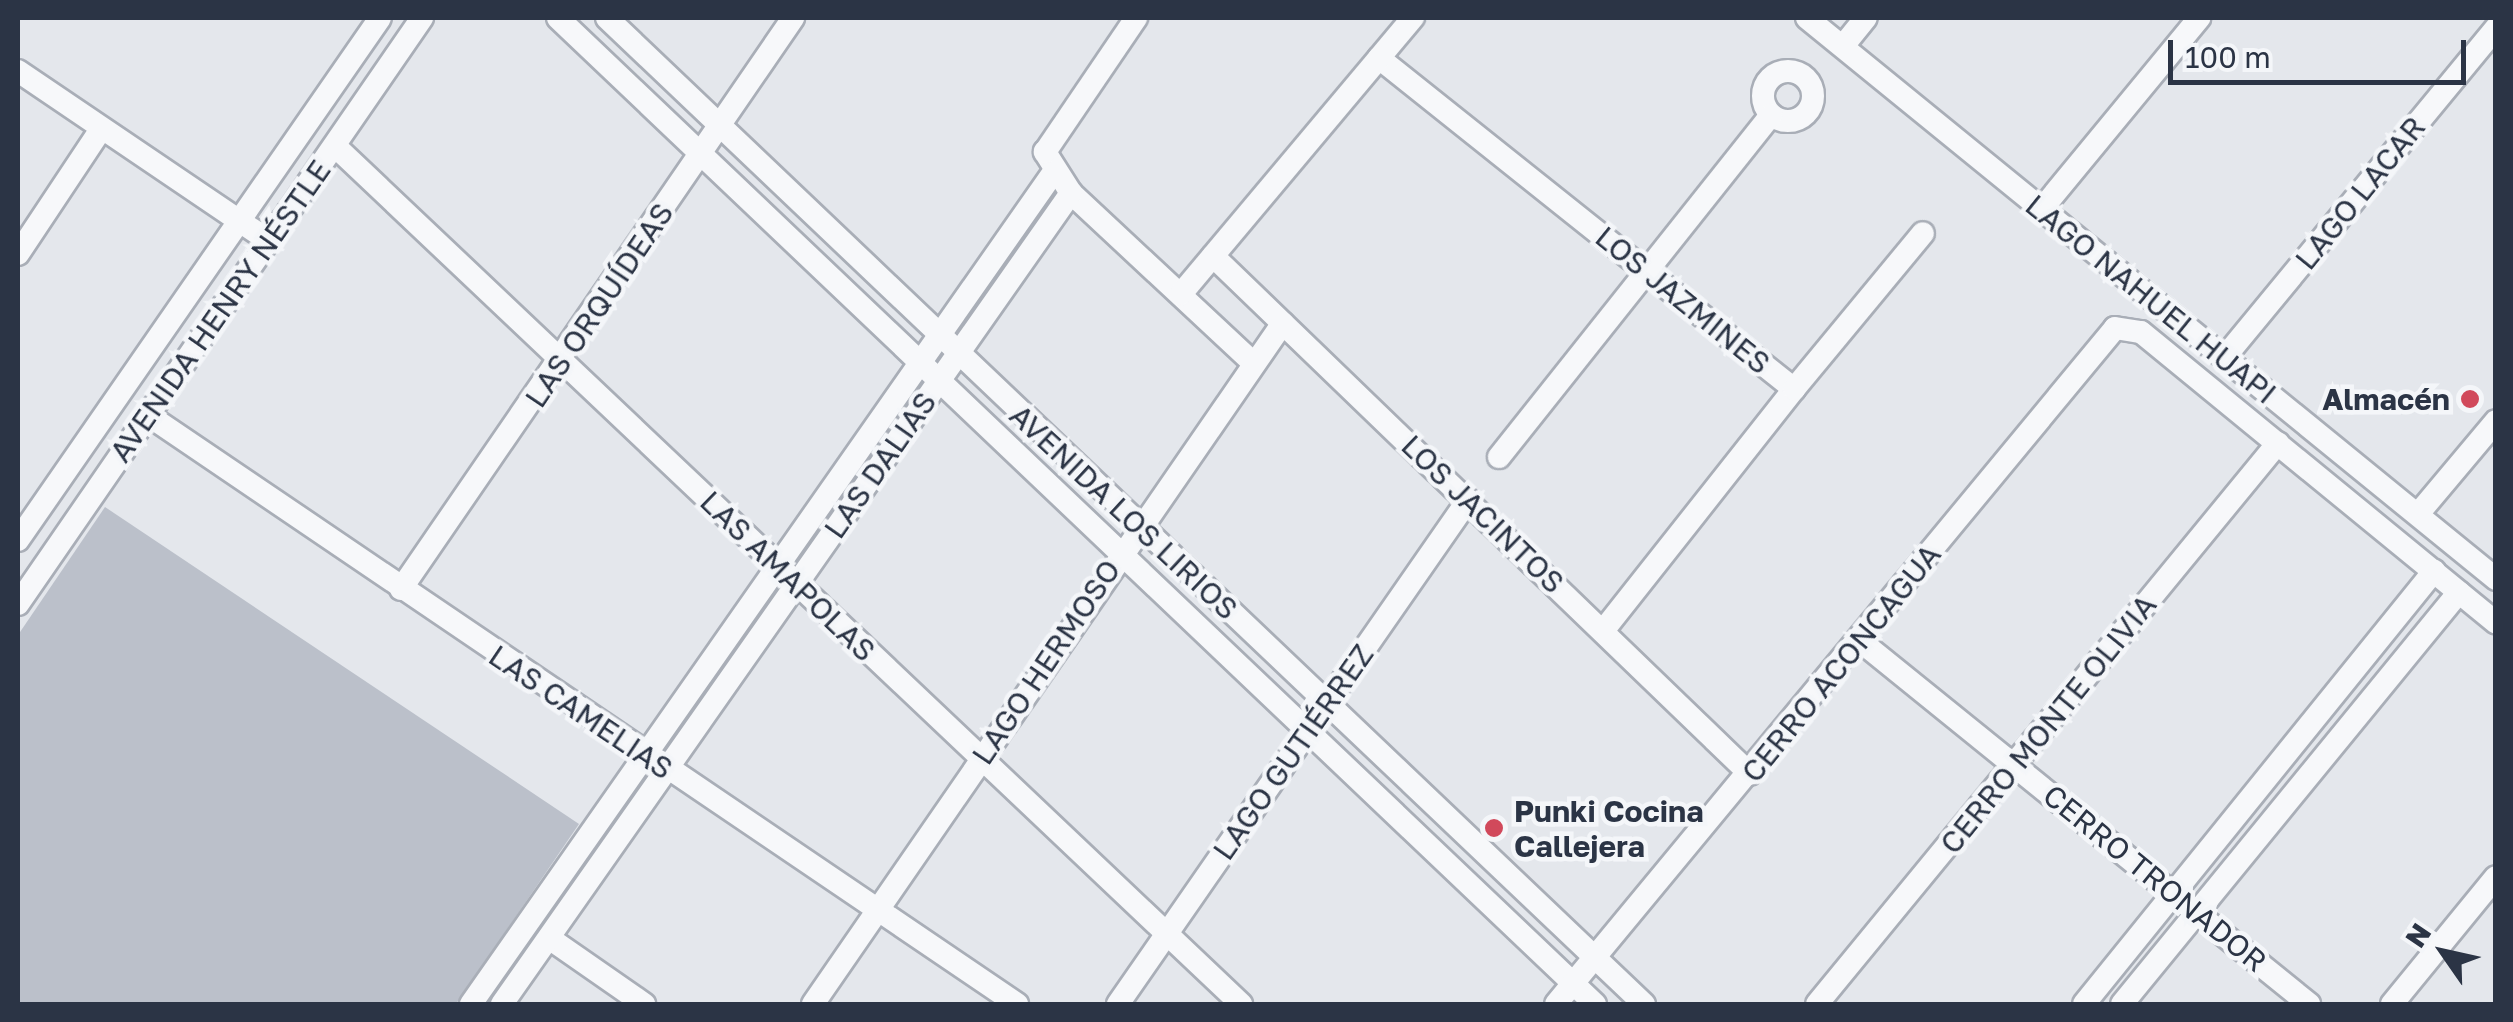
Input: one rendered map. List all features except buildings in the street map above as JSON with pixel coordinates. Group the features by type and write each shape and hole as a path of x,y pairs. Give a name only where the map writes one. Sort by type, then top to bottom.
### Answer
{"street":[{"name":"AVENIDA HENRY NÉSTLE","path":"18,540 380,18"},
{"name":"AVENIDA HENRY NÉSTLE","path":"18,604 422,18"},
{"name":"AVENIDA LOS LIRIOS","path":"558,18 1118,556 1308,730 1595,1004"},
{"name":"AVENIDA LOS LIRIOS","path":"607,18 938,339 1327,702 1591,962 1644,1004"},
{"name":"LAS ORQUÍDEAS","path":"400,589 563,362 793,18"},
{"name":"LAS DALIAS","path":"471,1004 1053,173 1045,152 1136,18"},
{"name":"LAGO NAHUEL HUAPI","path":"1808,18 2496,579"},
{"path":"1843,46 1866,18"},
{"path":"2041,210 2199,18"},
{"path":"1180,294 1379,58 1403,23"},
{"name":"LAGO LACAR","path":"2224,358 2496,28"},
{"name":"LOS JAZMINES","path":"1379,58 1794,389 1604,630"},
{"path":"18,72 268,240"},
{"path":"1499,456 1771,115"},
{"path":"18,254 101,129"},
{"name":"LAS AMAPOLAS","path":"335,146 1242,1004"},
{"path":"1053,173 1251,361"},
{"name":"LAS DALIAS","path":"502,1004 1071,193"},
{"path":"1794,389 1923,233"},
{"name":"LOS JACINTOS","path":"1213,256 1750,774"},
{"name":"LAGO HERMOSO","path":"813,1004 1137,523 1282,322"},
{"name":"LAGO NAHUEL HUAPI","path":"2126,326 2278,444 2496,623"},
{"name":"CERRO ACONCAGUA","path":"1556,1004 1750,774 2106,337 2126,326"},
{"name":"LAS CAMELIAS","path":"148,415 1017,1004"},
{"path":"2418,514 2496,421"},
{"name":"CERRO MONTE OLIVIA","path":"1818,1004 2278,444"},
{"name":"LAGO GUTIÉRREZ","path":"1118,1004 1468,500"},
{"path":"2084,1004 2174,893 2470,556"},
{"path":"2122,1004 2198,912 2447,582"},
{"name":"CERRO TRONADOR","path":"1859,640 2016,763 2309,1004"},
{"path":"2392,1004 2496,877"},
{"path":"548,938 644,1004"}],"place":[{"name":"Almacén","path":"2470,399"},
{"name":"Punki Cocina Callejera","path":"1494,828"}]}
